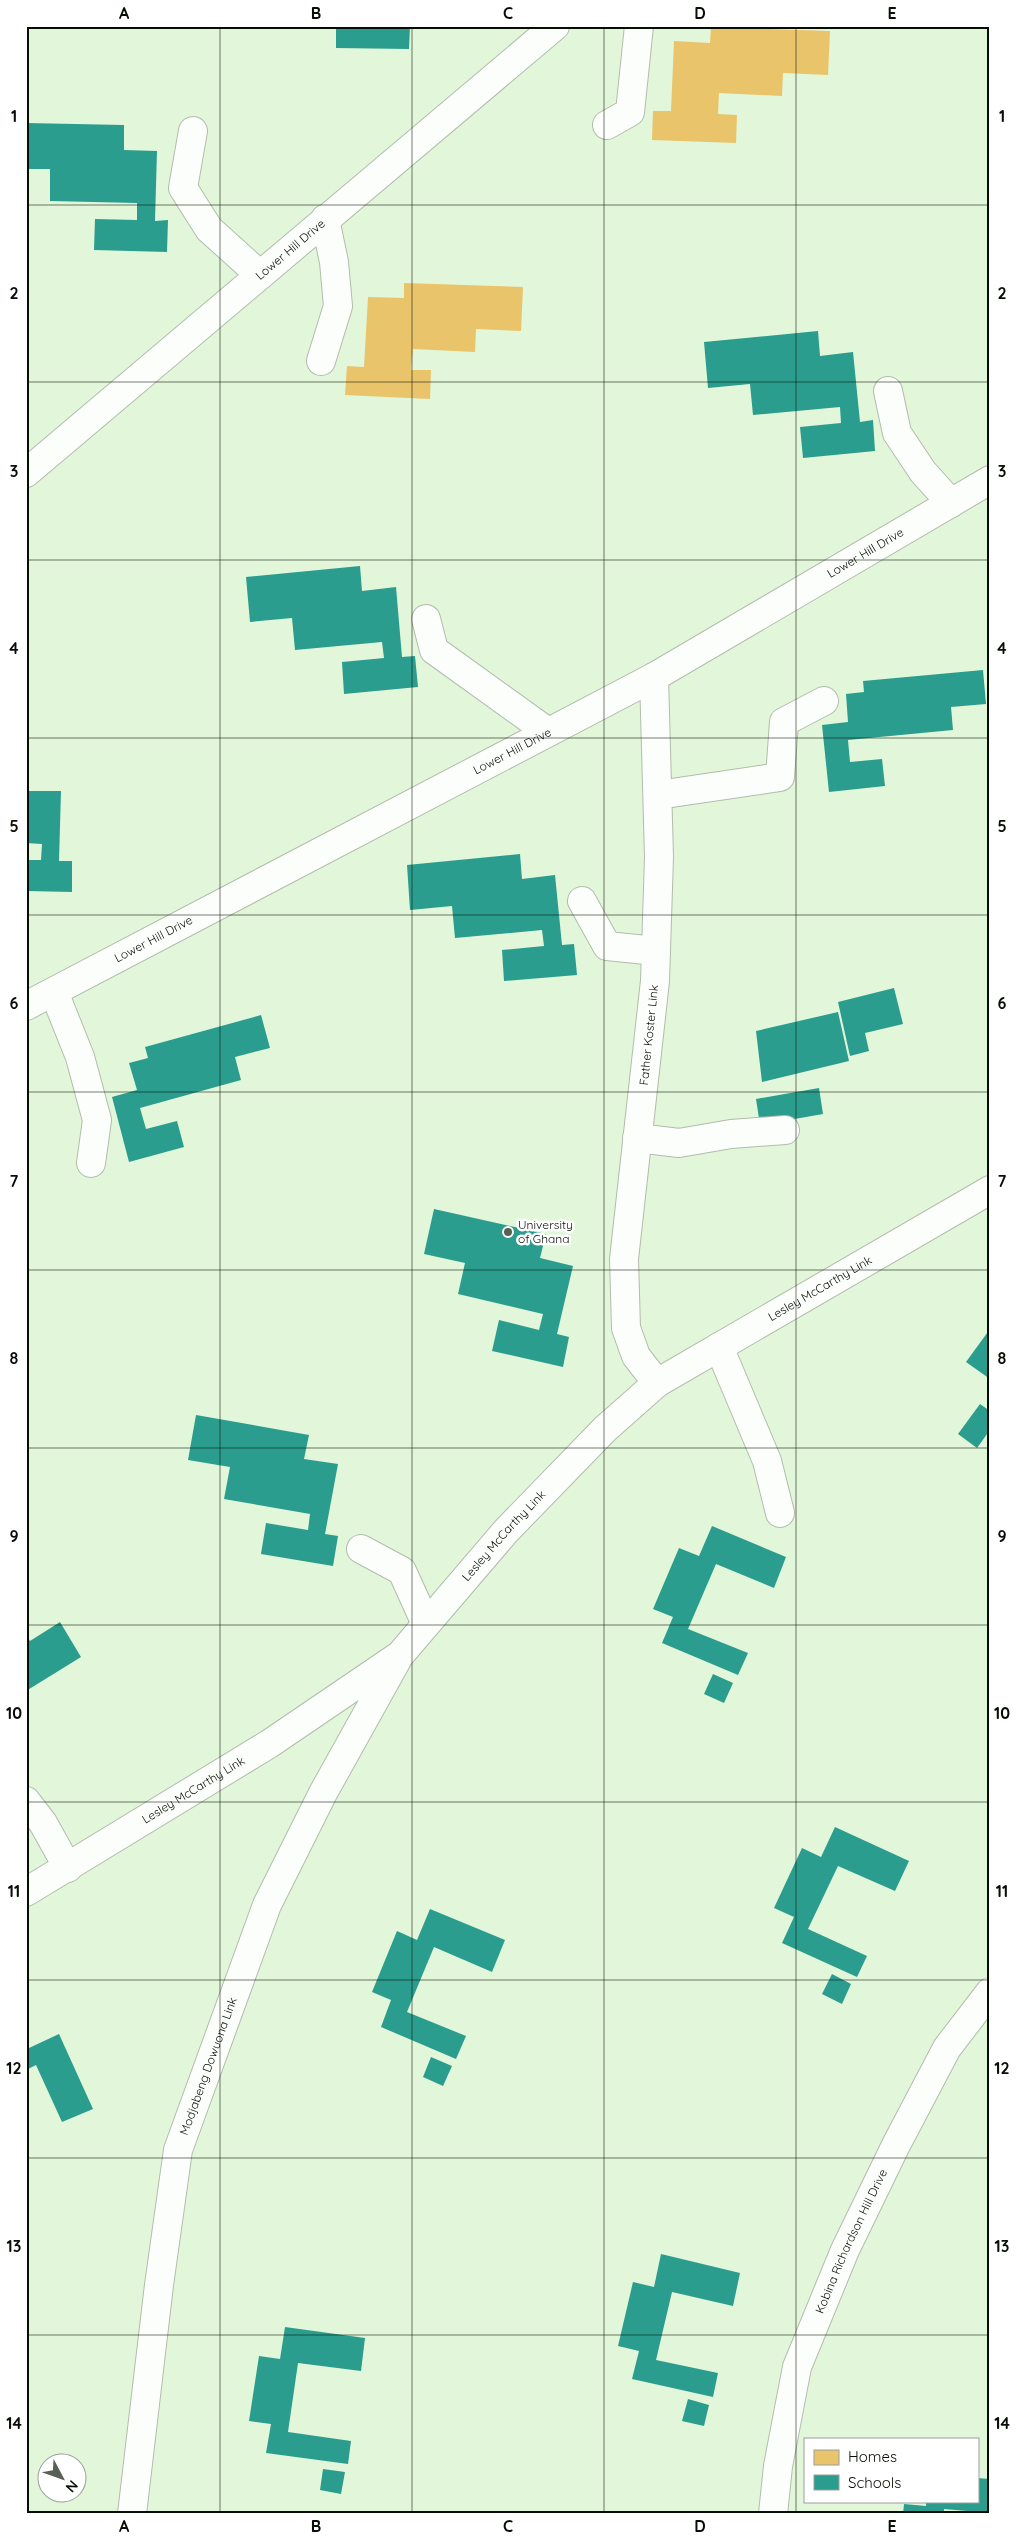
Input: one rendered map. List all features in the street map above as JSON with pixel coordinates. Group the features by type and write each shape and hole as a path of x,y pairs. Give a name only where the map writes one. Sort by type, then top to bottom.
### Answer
{"street":[{"name":"Lower Hill Drive","path":"26,473 554,26"},
{"path":"607,125 630,112 639,26"},
{"path":"194,131 183,188 209,230 260,275"},
{"path":"321,361 338,306 334,262 326,219"},
{"path":"888,390 897,433 923,472 951,503"},
{"name":"Lower Hill Drive","path":"26,1006 654,676 990,480"},
{"path":"426,619 434,650 548,732"},
{"name":"Father Koster Link","path":"654,676 659,857 655,981 624,1259 626,1328 636,1356 657,1383"},
{"path":"658,795 780,777 784,722 824,701"},
{"path":"582,901 607,946 656,950"},
{"path":"54,992 80,1057 97,1120 91,1163"},
{"path":"638,1138 679,1144 731,1134 785,1130"},
{"name":"Lesley McCarthy Link","path":"26,1892 269,1744 400,1655 506,1531 605,1429 657,1383 990,1190"},
{"path":"719,1347 767,1461 780,1513"},
{"path":"361,1548 402,1571 426,1624"},
{"name":"Modjabeng Dowuona Link","path":"132,2514 158,2285 178,2150 267,1904 323,1793 400,1655"},
{"path":"26,1801 44,1823 68,1868"},
{"name":"Kobina Richardson Hill Drive","path":"773,2514 778,2466 798,2367 845,2250 896,2145 947,2048 990,1992"}],"shaded area":[{"name":"University of Ghana","path":"26,26 990,26 990,2514 26,2514"}],"building: Homes":[{"path":"711,27 830,31 828,75 783,73 782,96 719,93 718,114 737,115 736,143 652,140 653,111 671,111 674,41 710,43"},
{"path":"404,283 523,287 521,331 476,329 475,352 413,349 411,370 431,370 430,399 345,395 347,366 364,367 368,297 404,298"}],"building: Schools":[{"path":"336,26 410,26 409,49 336,48"},
{"path":"26,123 124,125 124,150 157,151 155,221 168,220 167,252 94,250 95,219 137,220 137,203 50,201 50,169 26,169"},
{"path":"818,331 820,356 853,352 860,422 873,420 875,451 803,458 800,427 841,423 840,407 753,415 750,384 708,388 704,342"},
{"path":"360,566 362,591 396,587 402,657 415,656 418,687 344,694 342,662 384,658 382,642 295,650 292,618 250,622 246,577"},
{"path":"983,670 986,704 951,707 953,730 848,740 850,762 882,759 885,786 829,792 822,725 848,722 846,694 864,692 863,681"},
{"path":"26,791 61,791 59,861 72,861 72,892 26,891 26,860 41,860 42,844 26,843"},
{"path":"520,854 522,879 555,875 562,945 574,944 577,975 504,981 502,950 544,946 542,930 455,938 452,906 410,910 407,865"},
{"path":"894,988 903,1024 865,1033 869,1051 850,1056 838,1002"},
{"path":"838,1012 849,1061 762,1082 756,1031"},
{"path":"261,1015 270,1048 235,1057 241,1080 140,1108 146,1129 177,1121 184,1147 129,1162 112,1097 137,1090 129,1063 148,1058 145,1047"},
{"path":"819,1088 823,1114 760,1125 756,1099"},
{"path":"434,1209 546,1234 540,1258 573,1266 557,1334 569,1337 563,1367 492,1351 499,1320 539,1330 543,1314 458,1294 465,1263 424,1254"},
{"path":"990,1329 990,1379 966,1362"},
{"path":"980,1404 990,1411 990,1430 977,1448 958,1434"},
{"path":"196,1415 309,1435 304,1459 338,1464 325,1534 338,1536 333,1566 261,1554 266,1523 308,1530 310,1514 224,1499 230,1467 188,1460"},
{"path":"712,1526 786,1557 774,1588 716,1564 688,1629 748,1653 738,1675 662,1643 673,1617 653,1609 679,1548 699,1556"},
{"path":"60,1622 81,1657 26,1691 26,1634 30,1641"},
{"path":"713,1674 733,1683 724,1703 704,1694"},
{"path":"835,1827 909,1861 895,1891 838,1866 808,1929 867,1956 857,1977 782,1943 794,1917 774,1908 802,1848 821,1857"},
{"path":"430,1909 505,1940 492,1972 434,1947 407,2012 466,2036 456,2059 381,2027 391,2000 372,1992 397,1931 417,1940"},
{"path":"832,1974 851,1984 842,2004 822,1994"},
{"path":"59,2034 93,2109 62,2122 36,2065 26,2070 26,2041 29,2048"},
{"path":"431,2057 452,2066 443,2086 423,2077"},
{"path":"661,2254 740,2273 733,2306 672,2292 656,2360 718,2373 713,2397 632,2379 639,2351 618,2346 633,2282 654,2287"},
{"path":"285,2327 365,2338 361,2371 298,2363 288,2432 351,2441 348,2464 266,2453 271,2424 249,2421 259,2356 280,2359"},
{"path":"688,2399 709,2405 704,2426 682,2421"},
{"path":"323,2469 345,2472 341,2494 320,2490"},
{"path":"978,2478 990,2479 990,2513 944,2509 944,2514 903,2514 904,2504 926,2506 926,2502 978,2502"}],"place":[{"name":"University of Ghana","path":"508,1232"}]}
